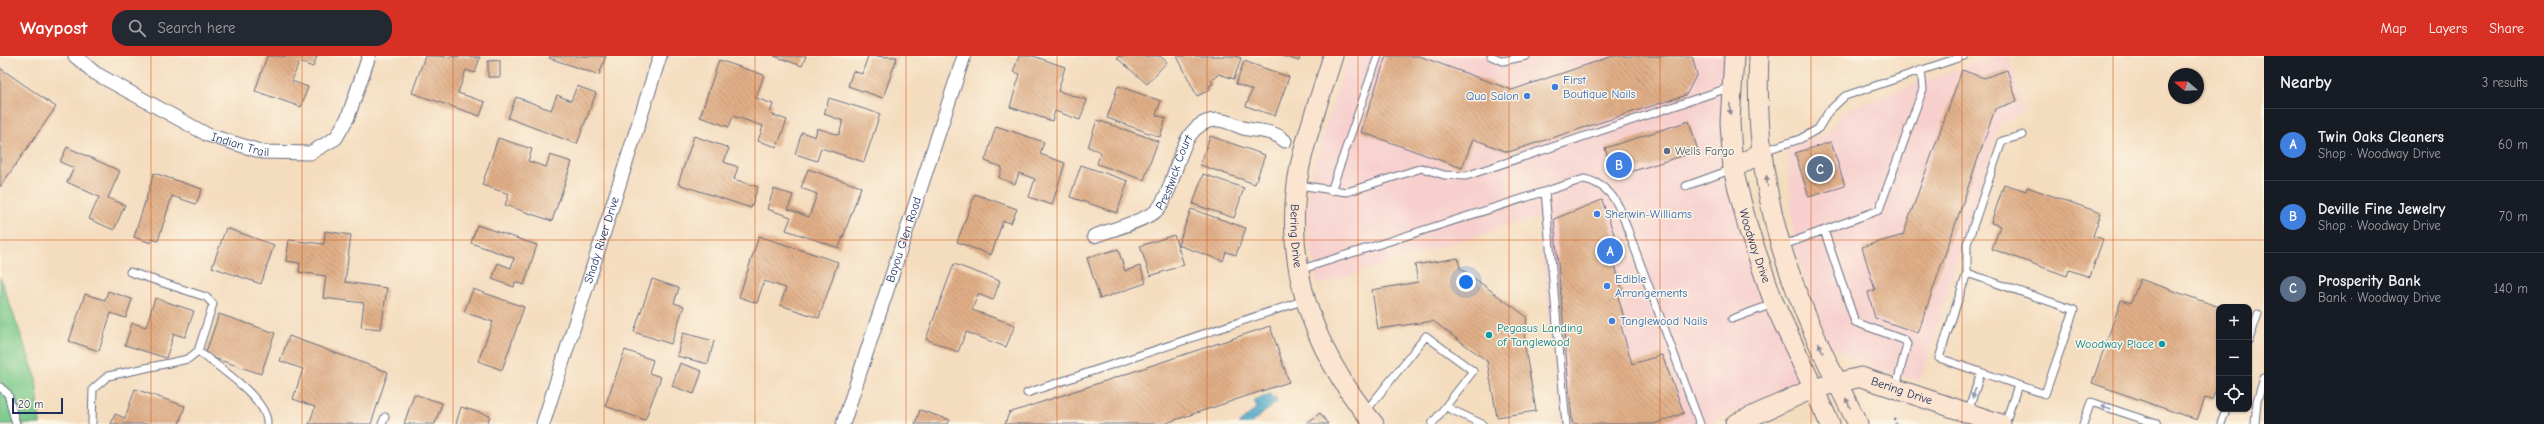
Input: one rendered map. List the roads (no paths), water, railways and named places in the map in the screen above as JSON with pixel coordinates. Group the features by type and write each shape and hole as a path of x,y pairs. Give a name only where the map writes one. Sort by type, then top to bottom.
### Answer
{"main road":[{"name":"Bering Drive","path":"1333,56 1305,146 1297,185 1293,223 1296,270 1318,335 1340,380 1369,418"},
{"name":"Woodway Drive","path":"1734,56 1730,122 1733,169 1748,228 1774,303 1812,389 1830,424"},
{"name":"Woodway Drive","path":"1759,56 1759,110 1763,151 1769,197 1781,246 1798,294 1858,424"},
{"path":"1733,169 1763,151"},
{"name":"Bering Drive","path":"1735,424 1812,389 1861,377 2001,424"}],"street":[{"name":"Indian Trail","path":"75,56 95,73 208,135 263,152 310,153 336,138 348,117 369,56"},
{"name":"Shady River Drive","path":"543,424 660,56"},
{"name":"Bayou Glen Road","path":"843,424 964,56"},
{"name":"Prestwick Court","path":"1094,236 1119,228 1155,212 1168,194 1187,138 1197,126 1217,119 1252,130 1267,131 1278,135 1285,141 1305,146"}],"lane":[{"path":"1331,191 1378,56"},
{"path":"1490,56 1503,61 1526,56"},
{"path":"1763,151 1800,138 1818,129 1829,111 1845,96 1964,56"},
{"path":"1781,246 1880,210 1923,89 1921,70"},
{"path":"1297,185 1331,191 1347,192 1422,168 1444,175 1466,176 1731,87"},
{"path":"1967,273 2074,310 2045,394 1939,358 1967,273 1967,244 2002,140 2023,135"},
{"path":"1686,186 1733,169"},
{"path":"1296,270 1584,179 1604,187 1613,195 1700,424"},
{"path":"1545,192 1566,424"},
{"path":"1824,230 1855,322 1904,340 1907,344 1895,389"},
{"path":"92,424 93,389 108,376 188,358 198,351 213,304 206,296 130,272"},
{"path":"1027,393 1306,300"},
{"path":"1732,319 1774,303"},
{"path":"2252,331 2258,314"},
{"path":"1369,418 1381,392 1426,336 1473,371 1432,424"},
{"path":"198,351 254,397 267,420 267,424"},
{"path":"1968,413 1982,372"},
{"path":"2255,424 2256,400 2264,378"},
{"path":"2005,424 2018,385"},
{"path":"0,387 8,394 16,424"},
{"path":"2083,424 2091,402 2157,424"},
{"path":"1446,407 1482,424"},
{"path":"2221,424 2225,412"},
{"path":"382,424 384,417"}],"water":[{"path":"1270,394 1272,398 1275,397 1277,402 1250,424 1238,424 1257,408 1254,400"}],"place":[{"name":"First Boutique Nails","path":"1555,87"},
{"name":"Qua Salon","path":"1527,96"},
{"name":"Wells Fargo","path":"1667,151"},
{"name":"Deville Fine Jewelry","path":"1619,165"},
{"name":"Prosperity Bank","path":"1820,169"},
{"name":"Sherwin-Williams","path":"1597,214"},
{"name":"Twin Oaks Cleaners","path":"1610,251"},
{"name":"Edible Arrangements","path":"1607,286"},
{"name":"Tanglewood Nails","path":"1612,321"},
{"name":"Pegasus Landing of Tanglewood","path":"1489,335"},
{"name":"Woodway Place","path":"2162,344"}]}
